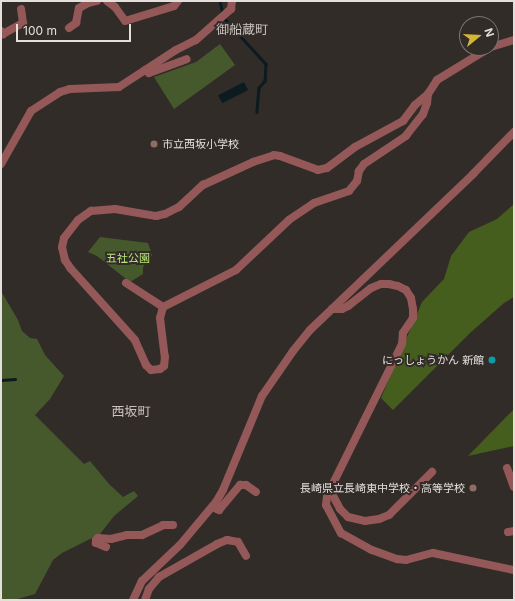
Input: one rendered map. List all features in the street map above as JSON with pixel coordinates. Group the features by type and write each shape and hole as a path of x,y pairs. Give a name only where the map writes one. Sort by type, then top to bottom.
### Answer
{"street":[{"path":"69,28 76,23 79,8 88,3 97,1"},
{"path":"107,1 125,21 174,6 178,1"},
{"path":"1,164 31,111 51,96 70,89 119,87 196,40 230,9 232,1"},
{"path":"1,31 3,34 23,23 21,9"},
{"path":"499,45 514,40"},
{"path":"428,94 427,103 423,114 406,136 364,164 359,171 357,181 350,191 314,203 289,220 236,270 163,307 160,318 165,362 160,369 152,370 143,361 135,340 71,269 65,260 62,247 68,230 78,220 91,211 103,208 156,216 165,214 179,207 203,184 264,158 280,156 318,170 333,164 355,147 403,121 415,105 428,94 437,80 477,56"},
{"path":"145,70 149,73 187,59"},
{"path":"134,600 142,581 180,545 212,507 223,490 262,396 293,351 310,330 514,132"},
{"path":"505,142 514,141"},
{"path":"126,283 163,307"},
{"path":"332,309 342,309 348,306 371,288 381,284 398,286 406,290 411,298 413,309 413,318 403,333 402,344 326,499 326,505 341,533 372,550 389,557 403,560 433,553 514,570"},
{"path":"508,468 514,487"},
{"path":"330,490 335,503 348,517 364,521 379,519 389,515 432,472"},
{"path":"212,507 219,510 240,485 246,486 256,492"},
{"path":"106,547 98,545 96,540 98,538 111,539 127,535 142,535 163,526 173,526"},
{"path":"145,600 149,589 159,577 217,544 227,540 238,542 246,556"}],"green space":[{"path":"220,44 235,65 174,109 154,77 196,62"},
{"path":"514,204 514,297 504,303 470,333 393,410 381,398 422,302 444,279 451,256 469,232 497,219"},
{"name":"五社公園","path":"100,237 148,243 152,255 143,267 143,274 130,282 97,256 88,252"},
{"path":"1,291 18,320 22,331 30,338 37,339 45,355 64,376 50,399 35,415 84,464 90,461 109,484 123,497 134,491 138,496 114,516 100,534 62,553 53,560 35,594 14,600 1,600"},
{"path":"514,409 514,446 468,456"}],"shaded area":[{"path":"244,82 248,90 222,103 218,95"}],"waterway":[{"path":"220,1 223,14"},
{"path":"224,18 266,64 265,81 259,88 257,112"},
{"path":"1,380 15,379"}],"place":[{"name":"市立西坂小学校","path":"154,144"},
{"name":"にっしょうかん 新館","path":"492,360"},
{"name":"長崎県立長崎東中学校・高等学校","path":"473,488"}],"district":[{"name":"御船蔵町","path":"242,29"},
{"name":"西坂町","path":"131,411"}]}
